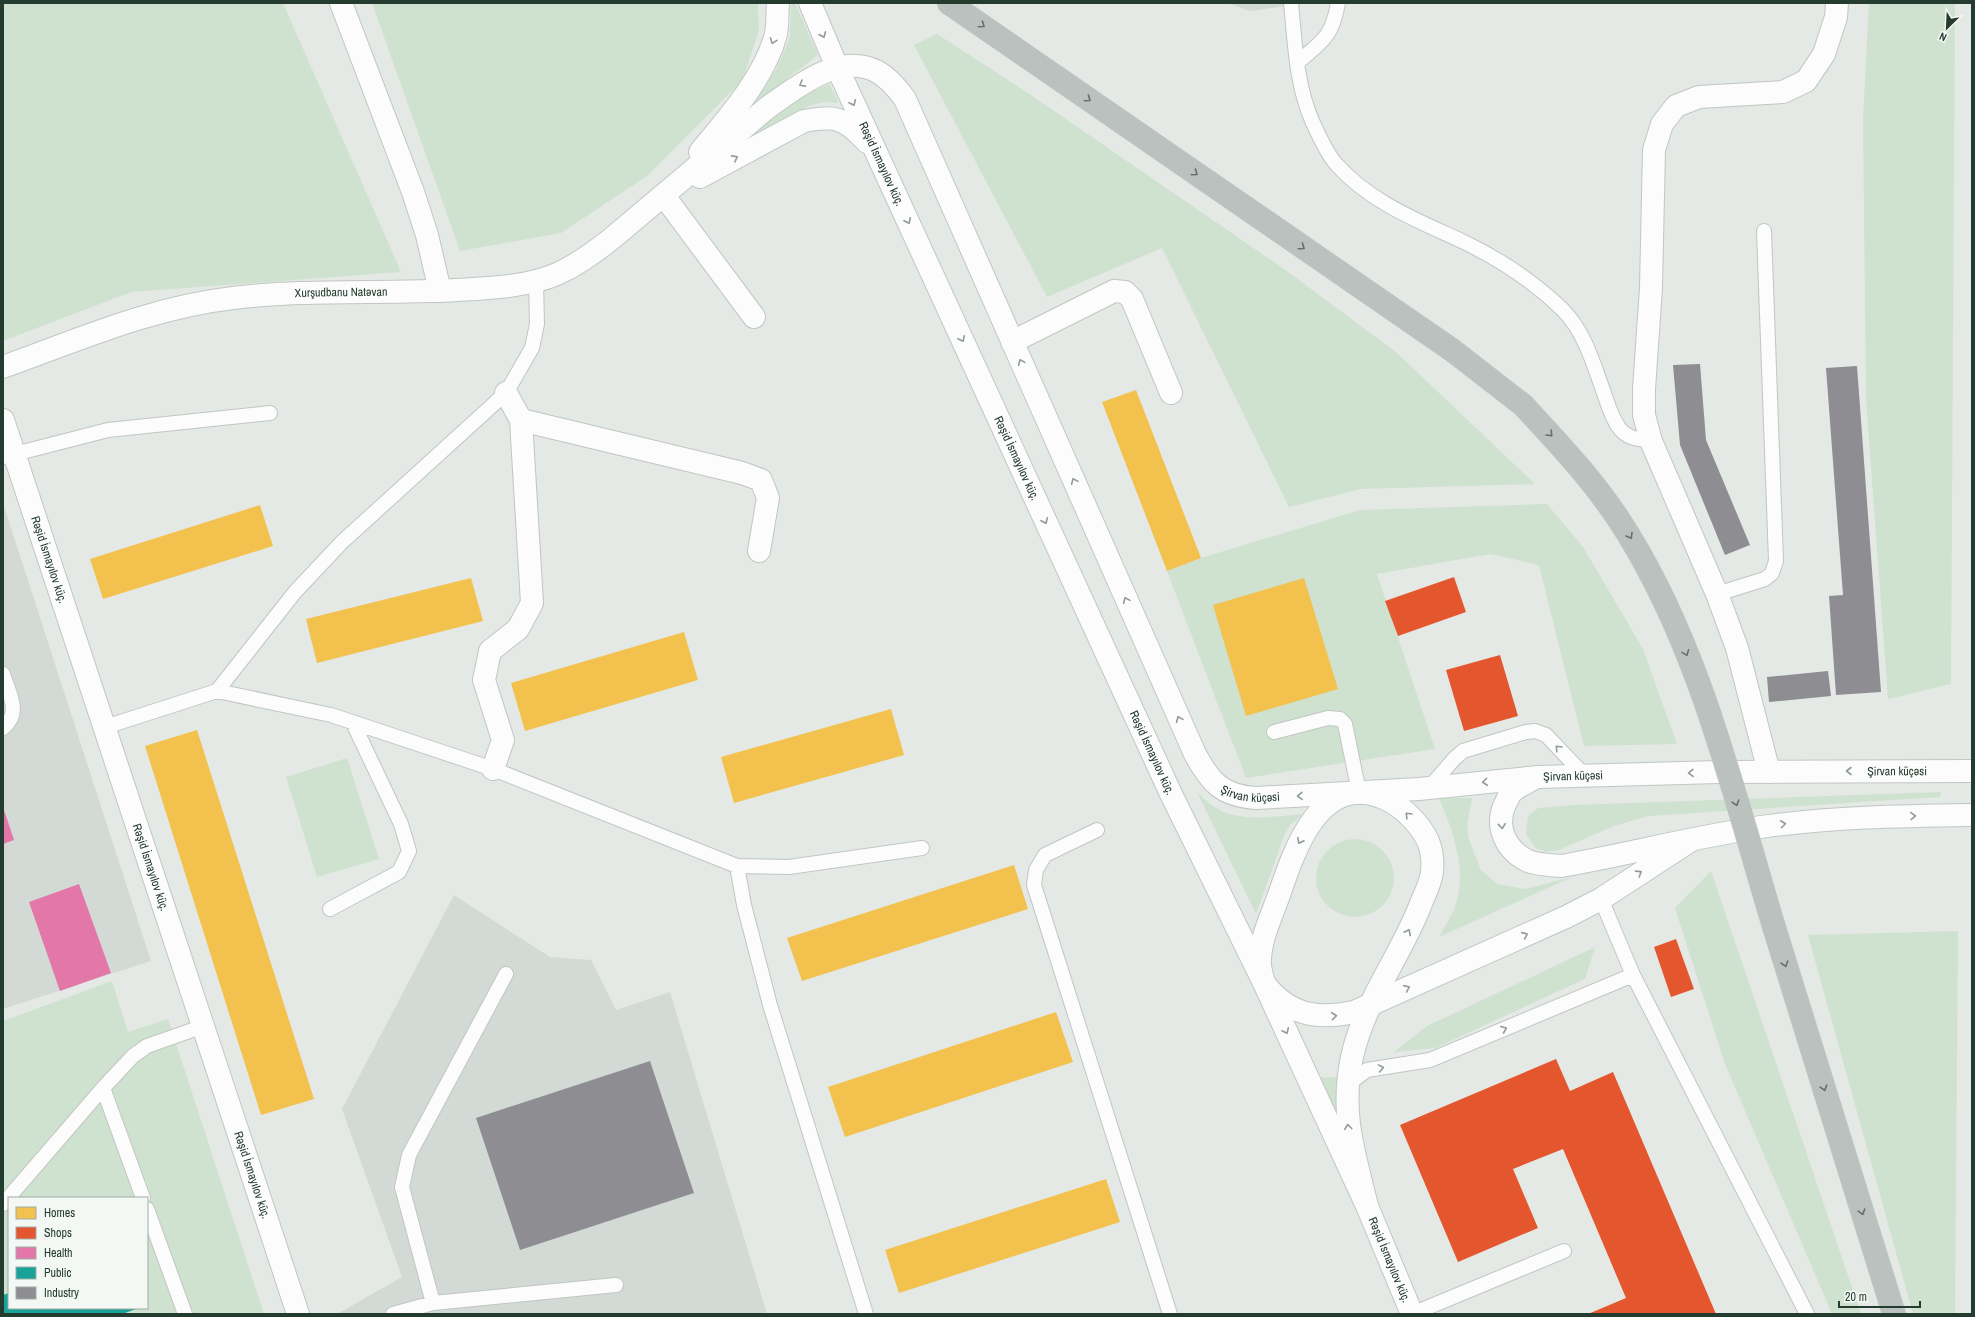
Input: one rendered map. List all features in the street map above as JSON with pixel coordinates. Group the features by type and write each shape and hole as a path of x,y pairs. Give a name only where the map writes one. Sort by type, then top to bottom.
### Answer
{"highway":[{"path":"949,3 1452,350 1523,406 1573,458 1603,497 1628,533 1653,576 1679,633 1706,705 1894,1314"}],"main road":[{"path":"341,3 413,192 427,235 440,291"},
{"path":"664,196 740,102 766,60 776,33 778,3"},
{"name":"Rəşid İsmayılov küç.","path":"810,3 837,67 1171,794 1264,983"},
{"path":"1769,772 1737,648 1717,594 1650,440 1644,415 1644,389 1651,288 1654,150 1662,124 1676,106 1699,97 1783,92 1806,81 1824,54 1836,17 1837,3"},
{"path":"664,196 767,108 792,90 837,67 856,66 875,70 894,85 904,99 1012,342 1114,291 1125,292 1132,299 1171,392"},
{"path":"664,196 804,121 824,118 838,120 852,126 876,152"},
{"path":"664,196 754,317"},
{"name":"Xurşudbanu Natəvan","path":"3,367 147,315 191,304 233,298 273,295 440,291 485,288 536,281 556,274 586,259 664,196"},
{"name":"Şirvan küçəsi","path":"1012,342 1195,754 1204,771 1220,788 1245,797 1429,788 1538,777 1769,772 1972,771"},
{"path":"493,769 503,740 484,680 490,651 518,629 532,603 521,420 506,393"},
{"name":"Rəşid İsmayılov küç.","path":"3,420 8,455 105,727 298,1314"},
{"path":"521,420 742,473 761,480 768,498 759,551"},
{"path":"1538,777 1511,792 1503,808 1501,823 1504,839 1513,850 1528,861 1561,866 1762,827 1809,821 1873,817 1972,815"},
{"path":"1359,792 1381,797 1397,804 1420,828 1428,840 1432,855 1432,874 1414,922 1371,1004 1357,1038 1347,1085 1348,1130 1367,1206 1264,983 1260,968 1262,946 1292,856 1304,833 1316,814 1329,803 1359,792"},
{"path":"1264,983 1272,993 1288,1006 1310,1015 1338,1015 1354,1012 1566,917 1601,899 1690,841"},
{"name":"Rəşid İsmayılov küç.","path":"1367,1206 1412,1314"}],"lane":[{"path":"1291,3 1297,63 1301,85 1313,123 1335,164 1361,189 1414,220 1465,243 1514,271 1544,292 1567,315 1584,340 1610,411 1620,430 1634,439 1650,440"},
{"path":"1297,63 1327,37 1335,19 1338,3"},
{"path":"1717,594 1765,580 1772,573 1776,562 1764,231"},
{"path":"217,691 295,592 342,542 506,393 532,348 537,324 536,281"},
{"path":"8,455 108,430 270,412"},
{"path":"3,674 14,709 12,721 3,728"},
{"path":"105,727 217,691 331,715 493,769 737,866 789,867 922,848"},
{"path":"1274,732 1328,718 1340,719 1345,724 1359,792"},
{"path":"330,909 399,872 409,851 401,824 353,723"},
{"path":"1429,788 1454,759 1463,751 1526,732 1535,731 1546,736 1586,776"},
{"path":"1097,830 1045,854 1036,870 1034,885 1170,1314"},
{"path":"737,866 744,905 770,1005 866,1314"},
{"path":"1601,899 1633,975 1806,1314"},
{"path":"433,1303 402,1187 409,1155 506,974"},
{"path":"1347,1085 1367,1070 1430,1060 1633,975"},
{"path":"9,1197 103,1088 133,1056 147,1046 204,1026"},
{"path":"103,1088 143,1197"},
{"path":"148,1212 185,1314"},
{"path":"1412,1314 1564,1251"},
{"path":"394,1314 433,1303 616,1286"}],"shaded area":[{"path":"1227,3 1309,3 1250,11"},
{"path":"3,503 151,961 3,1009"},
{"path":"454,895 550,957 591,960 616,1010 670,992 767,1314 337,1314 402,1277 342,1109"}],"green space":[{"path":"3,3 283,3 401,272 131,292 3,341"},
{"path":"372,3 758,3 759,29 743,80 647,176 561,233 460,251"},
{"path":"791,3 795,3 818,55 755,103 777,68 790,37"},
{"path":"1869,3 1955,3 1951,684 1888,699 1866,399 1863,118"},
{"path":"937,34 1028,93 1284,269 1396,352 1535,484 1361,489 1289,507 1162,248 1047,297 914,45"},
{"path":"829,84 839,103 826,102 811,105 728,151 802,96"},
{"path":"1547,504 1583,547 1643,649 1677,744 1584,746 1539,565 1490,554 1377,574 1435,749 1246,778 1167,571 1201,558 1360,510"},
{"path":"347,758 379,859 317,877 286,777"},
{"path":"1197,792 1216,808 1237,816 1270,817 1304,814 1291,824 1284,836 1256,914"},
{"path":"1941,792 1940,797 1648,816 1614,826 1559,850 1547,852 1535,848 1526,834 1528,816 1538,808 1573,805"},
{"path":"1439,798 1472,798 1467,825 1469,840 1481,870 1497,884 1525,889 1572,877 1439,937 1455,907 1459,893 1460,879 1454,837"},
{"path":"1355,839 1370,842 1383,850 1391,863 1394,878 1391,893 1383,906 1370,914 1355,917 1340,914 1327,906 1319,893 1316,878 1319,863 1327,850 1340,842"},
{"path":"1711,871 1861,1314 1832,1314 1725,1064 1675,908"},
{"path":"1958,931 1955,1314 1913,1314 1808,935"},
{"path":"1595,947 1585,979 1435,1048 1394,1052 1427,1026"},
{"path":"112,981 128,1032 168,1019 264,1314 3,1314 3,1021"},
{"path":"1340,1077 1347,1160 1313,1078"}],"building: Homes":[{"path":"1136,390 1201,558 1167,571 1102,402"},
{"path":"260,505 273,546 103,599 90,559"},
{"path":"471,578 483,621 317,663 306,619"},
{"path":"1304,578 1338,689 1246,716 1213,605"},
{"path":"684,632 698,680 525,731 511,683"},
{"path":"891,709 904,755 734,803 721,757"},
{"path":"197,730 314,1099 261,1115 145,746"},
{"path":"1014,865 1028,909 802,981 787,938"},
{"path":"1056,1012 1073,1062 845,1137 828,1087"},
{"path":"1106,1179 1120,1222 899,1293 885,1250"}],"building: Shops":[{"path":"1454,577 1466,612 1398,636 1385,601"},
{"path":"1500,655 1518,716 1464,731 1446,670"},
{"path":"1676,939 1694,989 1671,997 1654,947"},
{"path":"1556,1059 1570,1091 1613,1072 1716,1314 1588,1314 1626,1298 1563,1149 1513,1169 1538,1228 1458,1262 1400,1125"}],"building: Health":[{"path":"3,807 14,840 3,844"},
{"path":"79,884 111,973 60,991 29,902"}],"building: Public":[{"path":"8,1293 8,1309 136,1309 122,1314 3,1314 3,1295"}],"building: Industry":[{"path":"1700,364 1706,440 1750,545 1725,555 1680,445 1673,365"},
{"path":"1857,366 1881,692 1836,695 1829,596 1843,595 1826,368"},
{"path":"1828,671 1831,696 1769,702 1767,677"},
{"path":"650,1061 694,1193 520,1250 476,1118"}]}
